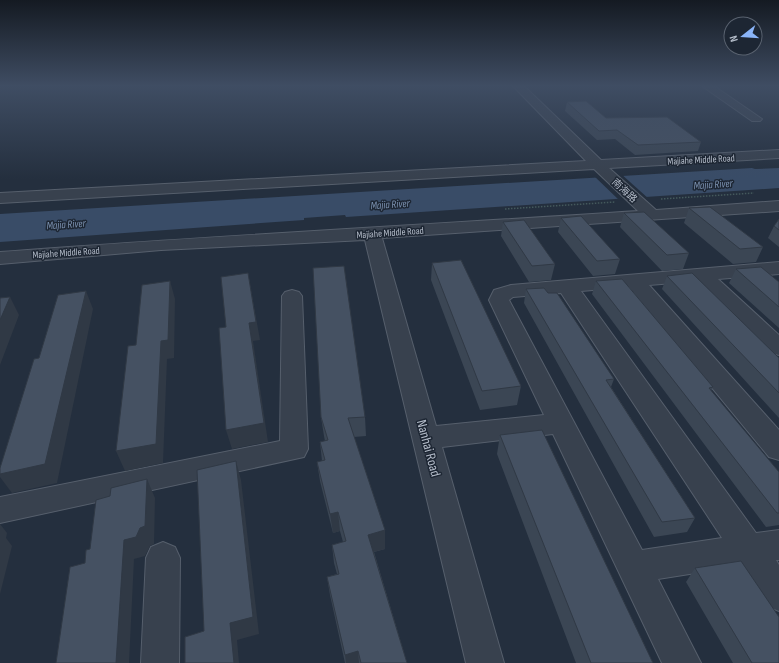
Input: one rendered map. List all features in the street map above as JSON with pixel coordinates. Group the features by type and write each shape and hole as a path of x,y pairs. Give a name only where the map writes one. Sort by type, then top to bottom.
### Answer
{"street":[{"path":"549,117 601,168"},
{"name":"Majiahe Middle Road","path":"0,198 601,168 779,154"},
{"name":"南海路","path":"601,168 646,209"},
{"name":"Majiahe Middle Road","path":"0,258 161,245 372,234 646,209 774,210"},
{"name":"Nanhai Road","path":"372,234 485,663"},
{"path":"682,663 499,300 502,294 511,291 704,275 776,271"},
{"path":"704,275 779,348"},
{"path":"635,281 779,449"},
{"path":"567,286 764,548 779,594"},
{"path":"0,510 294,449 292,296"},
{"path":"426,438 562,423"},
{"path":"633,567 764,548"},
{"path":"160,663 163,558"}],"path":[{"path":"661,199 755,192"}],"water":[{"name":"Majia River","path":"752,168 779,168 779,188 346,217 345,215 304,218 304,220 0,242 0,214"}],"pier":[{"path":"620,173 649,199 620,201 593,175"}],"building":[{"path":"583,117 667,117 701,142 638,145 617,130 599,131"},
{"path":"710,207 763,247 740,249 689,208"},
{"path":"644,212 689,253 667,255 624,213"},
{"path":"581,216 620,259 597,261 561,218"},
{"path":"779,219 779,230 774,226"},
{"path":"524,220 555,264 532,266 503,222"},
{"path":"461,260 521,386 482,391 432,263"},
{"path":"344,266 365,417 348,418 385,530 368,535 407,663 361,663 358,651 345,655 327,577 339,574 332,545 346,541 338,512 330,514 317,462 325,460 320,442 328,440 321,417 313,268"},
{"path":"761,267 779,282 779,307 736,269"},
{"path":"248,273 256,322 249,323 264,423 226,430 219,328 226,327 221,277"},
{"path":"692,273 779,358 779,393 667,276"},
{"path":"622,279 713,387 709,388 779,472 779,513 777,513 596,281"},
{"path":"170,281 168,340 161,341 156,444 116,451 128,346 136,345 142,285"},
{"path":"544,288 548,293 557,293 614,379 606,380 695,518 662,522 526,289"},
{"path":"86,291 45,464 0,474 0,468 34,359 39,358 58,295"},
{"path":"10,297 0,320 0,298"},
{"path":"542,430 653,663 591,663 500,435"},
{"path":"236,461 253,617 230,623 234,663 185,663 185,637 204,631 197,470"},
{"path":"147,479 145,526 140,528 136,537 124,540 116,663 56,663 70,567 85,563 86,550 90,549 96,500 110,496 111,488"},
{"path":"741,561 779,617 779,663 752,663 695,568"}]}
